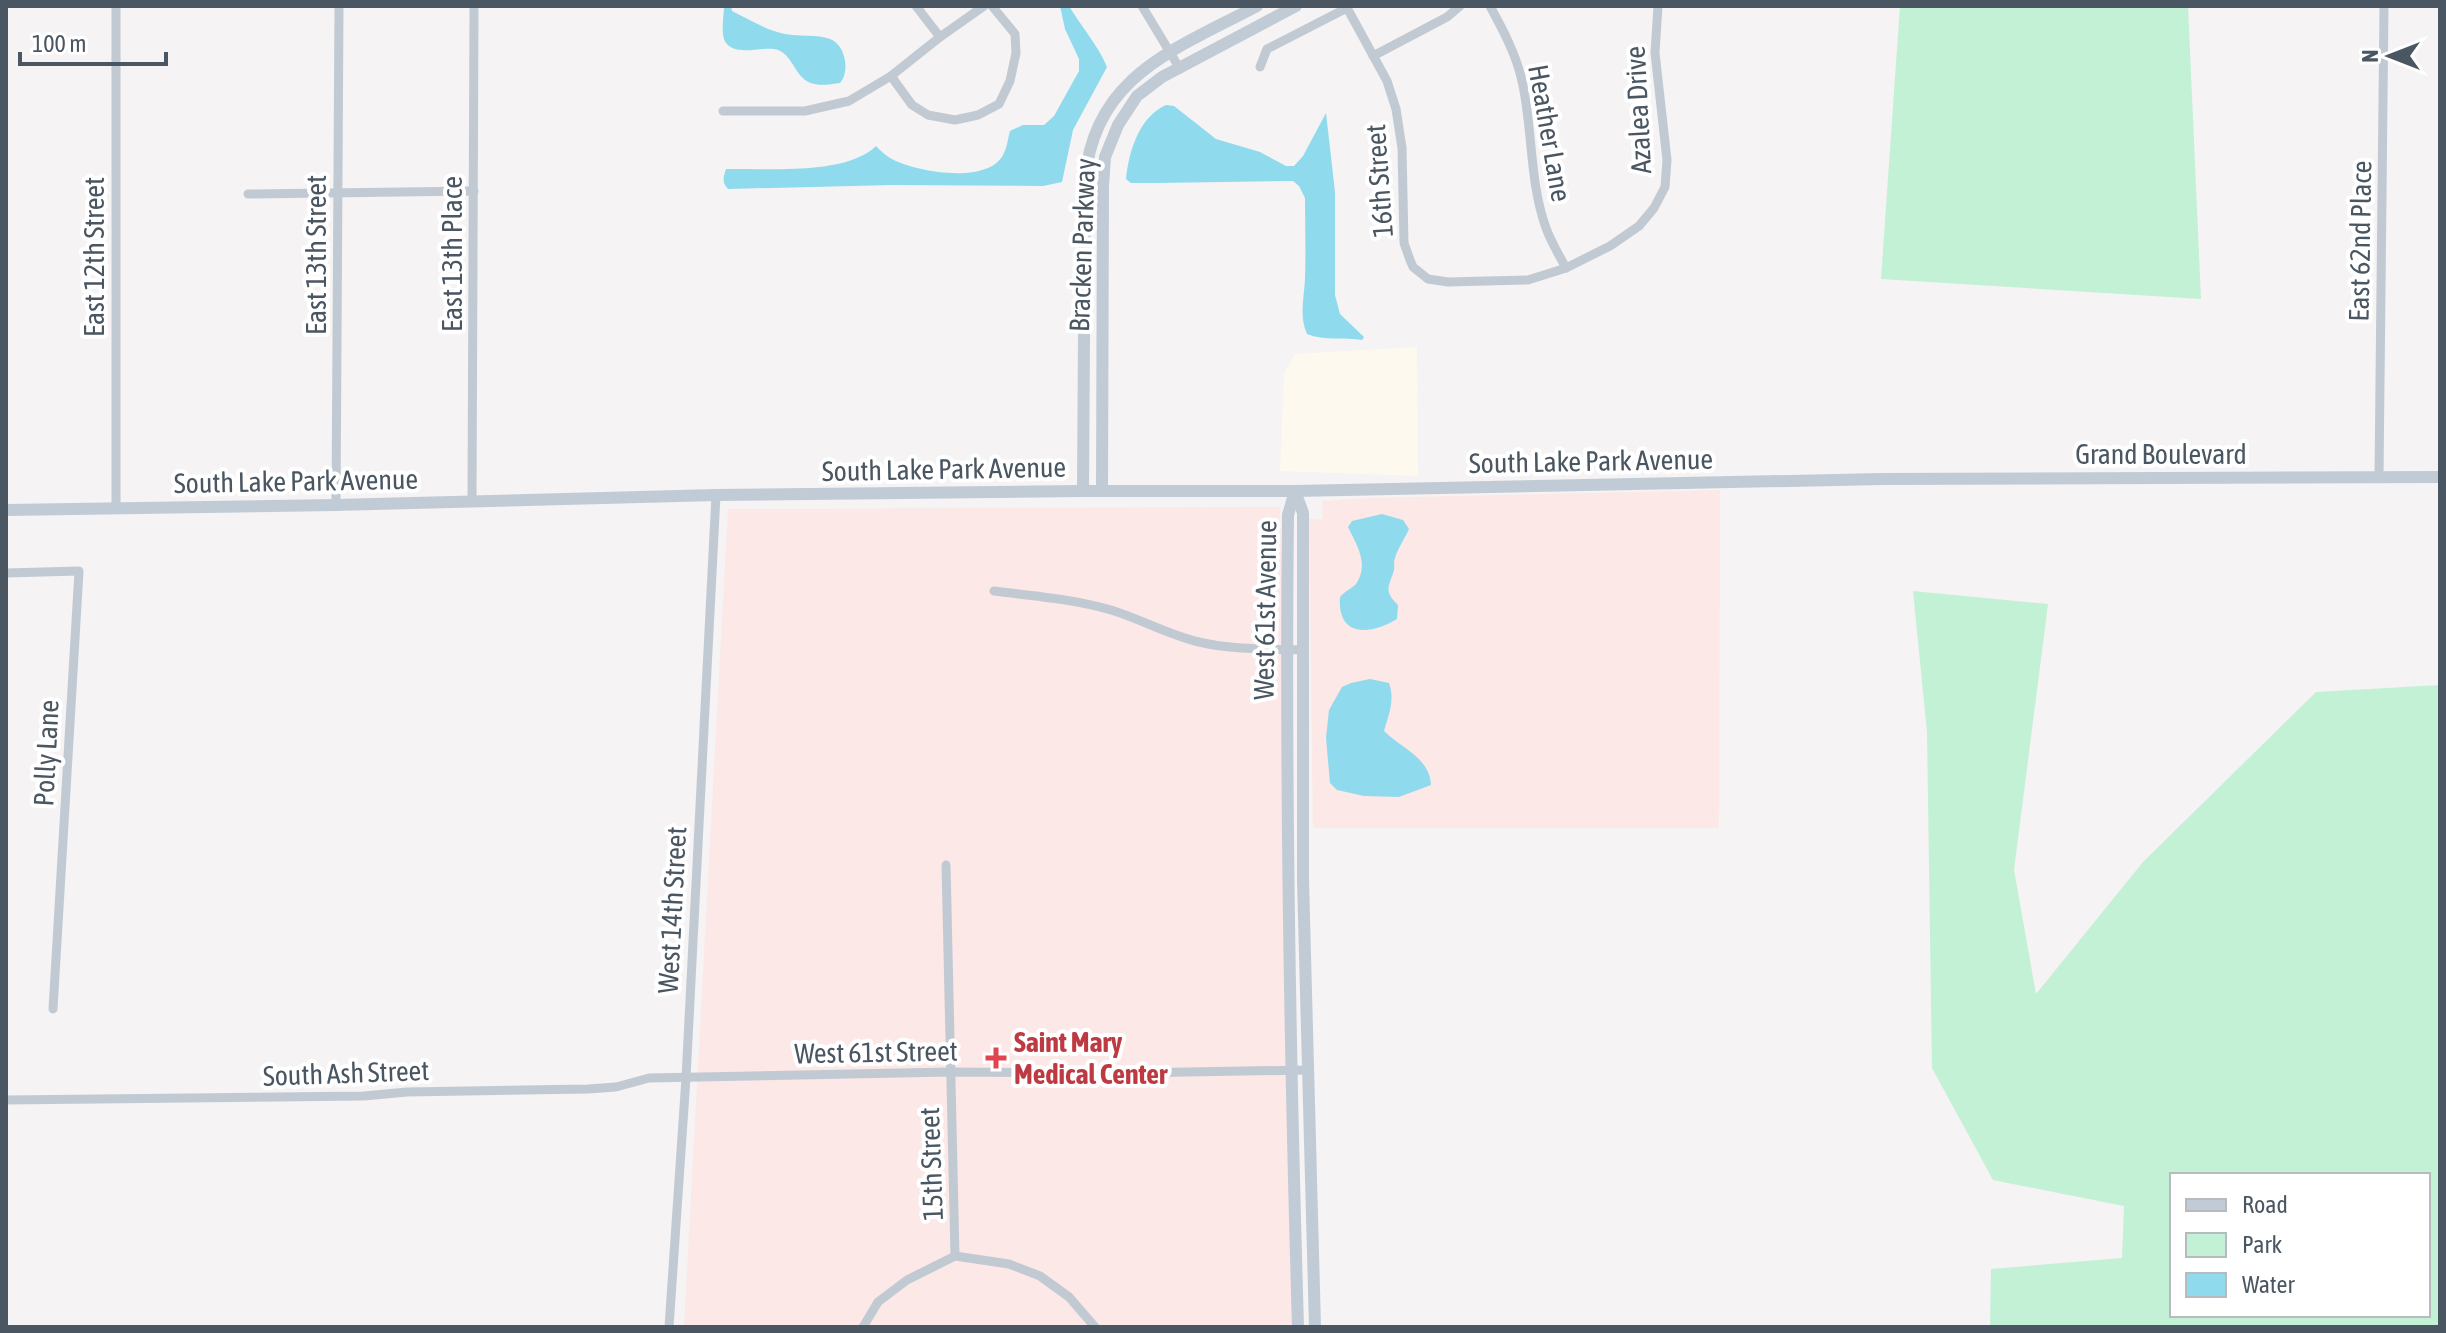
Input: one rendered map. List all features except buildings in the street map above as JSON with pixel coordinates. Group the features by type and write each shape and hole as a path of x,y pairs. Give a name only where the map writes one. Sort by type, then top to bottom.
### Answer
{"main road":[{"name":"Bracken Parkway","path":"1083,491 1085,181 1094,136 1108,108 1138,73 1257,6"},
{"name":"Bracken Parkway","path":"1102,491 1105,157 1118,125 1137,96 1162,77 1296,6"},
{"name":"Grand Boulevard","path":"1882,479 2440,477"},
{"name":"South Lake Park Avenue","path":"6,510 716,495 1295,491 1882,479"},
{"name":"West 61st Avenue","path":"1295,491 1288,515 1286,650 1290,1071 1298,1327"},
{"name":"West 61st Avenue","path":"1295,491 1303,513 1303,880 1315,1327"}],"street":[{"name":"East 12th Street","path":"116,6 116,508"},
{"name":"East 13th Street","path":"336,505 339,6"},
{"name":"East 13th Place","path":"472,502 474,6"},
{"path":"916,6 940,37"},
{"path":"723,111 805,111 849,101 891,76 984,6"},
{"path":"891,76 912,105 928,115 955,120 978,115 999,104 1010,81 1016,53 1015,34 992,6"},
{"path":"1142,6 1180,69"},
{"path":"1373,56 1447,17 1460,6"},
{"name":"Heather Lane","path":"1490,6 1508,38 1521,77 1529,113 1538,200 1546,229 1566,268"},
{"name":"Azalea Drive","path":"1566,268 1610,246 1639,226 1654,208 1665,187 1667,160 1655,53 1658,6"},
{"name":"East 62nd Place","path":"2379,477 2384,6"},
{"path":"1260,67 1267,49 1346,7"},
{"name":"16th Street","path":"1346,7 1387,81 1396,109 1402,148 1404,243 1413,267 1428,279 1448,282 1528,280 1566,268"},
{"path":"248,194 474,191"},
{"path":"1084,334 1102,334"},
{"name":"West 14th Street","path":"669,1327 686,1078 716,495"},
{"name":"Polly Lane","path":"6,573 79,571 53,1009"},
{"path":"994,591 1071,600 1114,611 1201,643 1269,651 1304,650"},
{"name":"15th Street","path":"946,865 955,1256"},
{"name":"West 61st Street","path":"686,1078 950,1072 1308,1070"},
{"name":"South Ash Street","path":"6,1100 364,1096 407,1092 588,1089 616,1087 649,1078 686,1078"},
{"path":"863,1327 878,1302 907,1280 955,1256 1009,1264 1040,1276 1069,1297 1095,1327"}],"shaded area":[{"path":"1417,347 1418,476 1280,471 1284,372 1295,354"},
{"path":"1720,490 1719,828 1313,828 1309,519 1323,519 1322,501"},
{"name":"Saint Mary Medical Center","path":"1280,507 1301,1327 684,1327 728,509"}],"green space":[{"path":"1900,6 2188,6 2201,299 1881,279"},
{"path":"1913,591 2048,604 2014,870 2036,994 2143,862 2316,692 2440,685 2440,1327 1990,1327 1991,1269 2122,1258 2124,1206 1993,1180 1932,1068 1927,732"}],"water":[{"path":"724,6 731,6 732,11 778,32 825,37 835,42 845,59 845,72 840,83 824,85 808,82 781,51 730,47 723,35"},
{"path":"1060,6 1069,6 1107,67 1073,130 1062,182 1043,186 892,185 728,189 725,185 726,169 825,166 862,156 876,146 901,163 933,171 967,173 995,164 1003,155 1010,131 1023,125 1044,125 1054,116 1079,71 1079,59 1065,29"},
{"path":"1166,105 1174,106 1216,139 1260,152 1286,166 1294,166 1303,156 1326,113 1335,192 1335,295 1340,314 1364,337 1362,340 1307,334 1303,314 1305,198 1293,181 1131,183 1126,179 1130,157 1142,126"},
{"path":"1382,514 1403,520 1409,529 1394,560 1388,588 1398,605 1397,619 1377,628 1358,629 1344,620 1341,610 1340,597 1356,584 1362,569 1358,547 1348,527 1352,521"},
{"path":"1370,679 1389,683 1391,701 1384,731 1414,754 1426,768 1431,785 1399,797 1364,796 1337,790 1330,783 1326,738 1329,710 1342,687"}],"place":[{"name":"Saint Mary Medical Center","path":"996,1058"}]}
